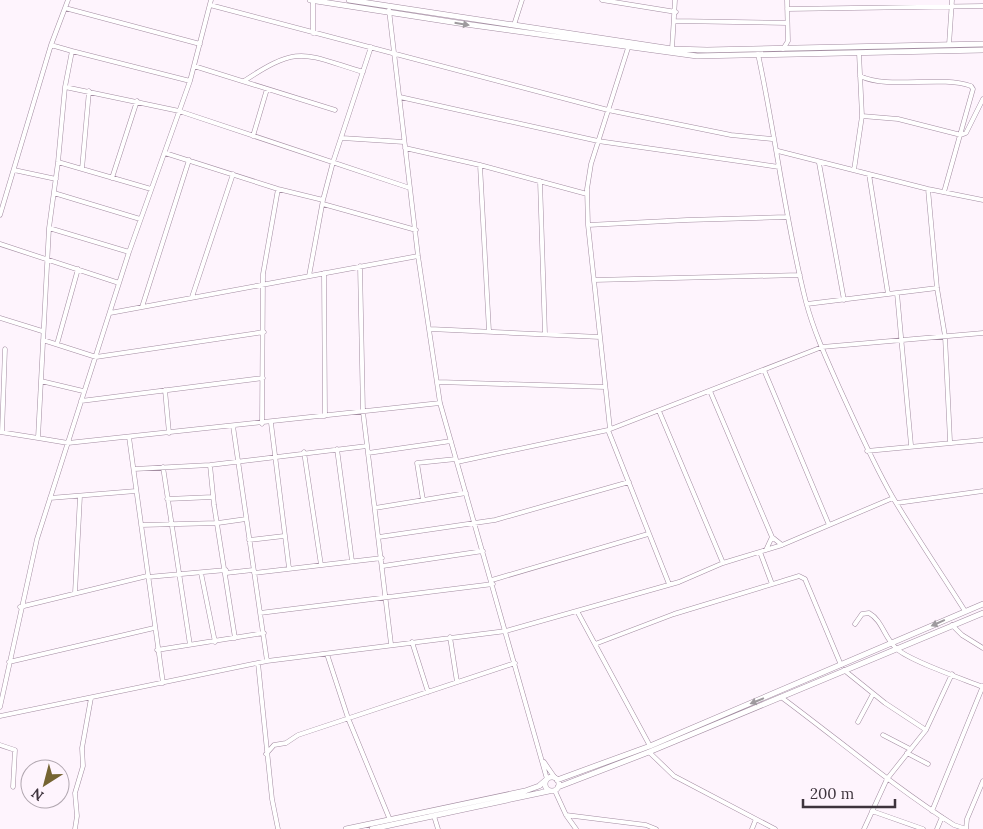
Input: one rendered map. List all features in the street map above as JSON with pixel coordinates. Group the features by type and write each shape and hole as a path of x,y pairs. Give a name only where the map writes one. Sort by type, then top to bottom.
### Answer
{"main road":[{"path":"311,0 514,25 697,56 983,44"},
{"path":"349,0 389,9 628,48 635,46 672,49 794,49 836,50 858,53 983,50"},
{"path":"346,829 390,820 430,815 554,789 781,697 891,644 983,604"},
{"path":"372,829 539,786 547,780 556,779 650,746 983,613"},
{"path":"554,789 556,779"},
{"path":"547,780 545,786 554,789"}],"street":[{"path":"0,215 51,45 68,0"},
{"path":"311,0 313,33"},
{"path":"514,25 522,0"},
{"path":"602,0 676,12"},
{"path":"672,49 676,0"},
{"path":"787,0 788,41 794,49"},
{"path":"825,0 825,7"},
{"path":"862,0 862,6"},
{"path":"0,706 20,607 37,539 83,391 140,219 190,81 210,2 313,33 608,110 731,135 772,139"},
{"path":"787,9 952,2 983,6"},
{"path":"949,45 952,2"},
{"path":"65,8 200,44"},
{"path":"389,9 396,54 404,142 418,256 440,404 484,551 547,780"},
{"path":"675,21 787,23"},
{"path":"783,49 788,41"},
{"path":"51,45 190,81"},
{"path":"309,276 323,202 333,162 371,47"},
{"path":"628,48 591,164 587,194 588,225 609,430 669,584"},
{"path":"38,438 42,331 49,228 58,162 65,87 72,51"},
{"path":"854,170 862,116 862,92 858,53"},
{"path":"758,54 770,108 772,139 778,152 786,217 807,304 822,347 867,451 893,498 965,611"},
{"path":"244,81 273,62 300,55 363,72"},
{"path":"194,66 335,110"},
{"path":"860,76 870,80 921,81 971,86 973,90 944,192"},
{"path":"862,92 870,80"},
{"path":"65,87 179,111 410,188"},
{"path":"253,136 267,89"},
{"path":"82,169 89,91"},
{"path":"400,97 598,141 779,167"},
{"path":"862,116 898,118 961,135 966,133 983,99"},
{"path":"112,178 137,101"},
{"path":"342,138 404,142"},
{"path":"405,148 480,165 587,194"},
{"path":"778,152 928,189 983,200"},
{"path":"165,153 416,230"},
{"path":"142,306 190,160"},
{"path":"58,162 151,189"},
{"path":"819,163 844,300"},
{"path":"480,165 489,332"},
{"path":"14,170 56,179"},
{"path":"192,297 233,174"},
{"path":"869,174 888,294"},
{"path":"540,181 545,334"},
{"path":"262,424 266,254 278,189"},
{"path":"928,189 937,288 944,336 950,441"},
{"path":"54,193 140,219"},
{"path":"588,225 786,217"},
{"path":"49,228 129,252"},
{"path":"0,244 120,283"},
{"path":"110,313 418,256"},
{"path":"360,266 363,412 391,644"},
{"path":"56,344 78,269"},
{"path":"324,273 325,416"},
{"path":"594,280 800,275"},
{"path":"807,304 937,288"},
{"path":"897,293 911,445"},
{"path":"0,318 42,331"},
{"path":"430,329 600,336"},
{"path":"43,340 96,356 264,332"},
{"path":"423,500 416,464 456,460 609,430 822,347 983,332"},
{"path":"5,349 1,432 68,443 440,404"},
{"path":"764,370 829,525"},
{"path":"81,401 263,378"},
{"path":"41,381 83,391"},
{"path":"438,382 605,387"},
{"path":"165,390 169,433"},
{"path":"710,391 772,537 782,545"},
{"path":"659,411 724,563"},
{"path":"271,423 288,568"},
{"path":"233,426 267,661"},
{"path":"129,437 163,683"},
{"path":"867,451 950,441 983,440"},
{"path":"368,453 451,441"},
{"path":"134,469 210,465 304,452 367,446"},
{"path":"337,449 352,561"},
{"path":"304,452 321,564"},
{"path":"210,465 213,497 235,638"},
{"path":"163,467 171,524 181,574 190,645"},
{"path":"379,537 476,524 629,482"},
{"path":"897,503 983,490"},
{"path":"50,498 136,491"},
{"path":"375,508 466,494"},
{"path":"74,593 80,496"},
{"path":"167,499 213,497"},
{"path":"0,716 267,661 506,631 669,584 724,563 782,545 893,498"},
{"path":"141,525 218,523 246,518"},
{"path":"260,613 386,598 492,582 648,534"},
{"path":"249,540 284,536"},
{"path":"766,550 772,537"},
{"path":"383,566 484,551"},
{"path":"760,552 772,584"},
{"path":"20,607 148,577 226,571 254,571 382,558"},
{"path":"201,573 215,642"},
{"path":"596,644 674,614 799,576 805,579 843,668 873,694 926,730"},
{"path":"577,611 650,746"},
{"path":"855,624 862,614 868,613 880,623 891,644 902,653 983,686 932,811"},
{"path":"952,625 962,636 983,648"},
{"path":"9,662 154,628"},
{"path":"157,650 264,633"},
{"path":"450,637 458,682"},
{"path":"412,642 428,692"},
{"path":"327,654 348,718 390,820"},
{"path":"258,663 266,754 278,829"},
{"path":"266,754 274,745 286,743 298,735 515,663"},
{"path":"871,829 865,828 886,779 926,730 952,674"},
{"path":"858,722 873,694"},
{"path":"781,697 856,752 886,779 954,825 966,829 967,818 983,781"},
{"path":"75,829 78,816 75,792 83,766 82,748 92,698"},
{"path":"883,735 928,764"},
{"path":"265,736 274,745"},
{"path":"0,745 14,750 13,787"},
{"path":"649,752 674,776 775,829"},
{"path":"543,760 556,779"},
{"path":"554,789 566,815 576,829"},
{"path":"872,811 923,829"},
{"path":"430,815 438,829"},
{"path":"566,815 646,825 656,829"},
{"path":"937,829 942,817"},
{"path":"752,829 756,819"}]}
